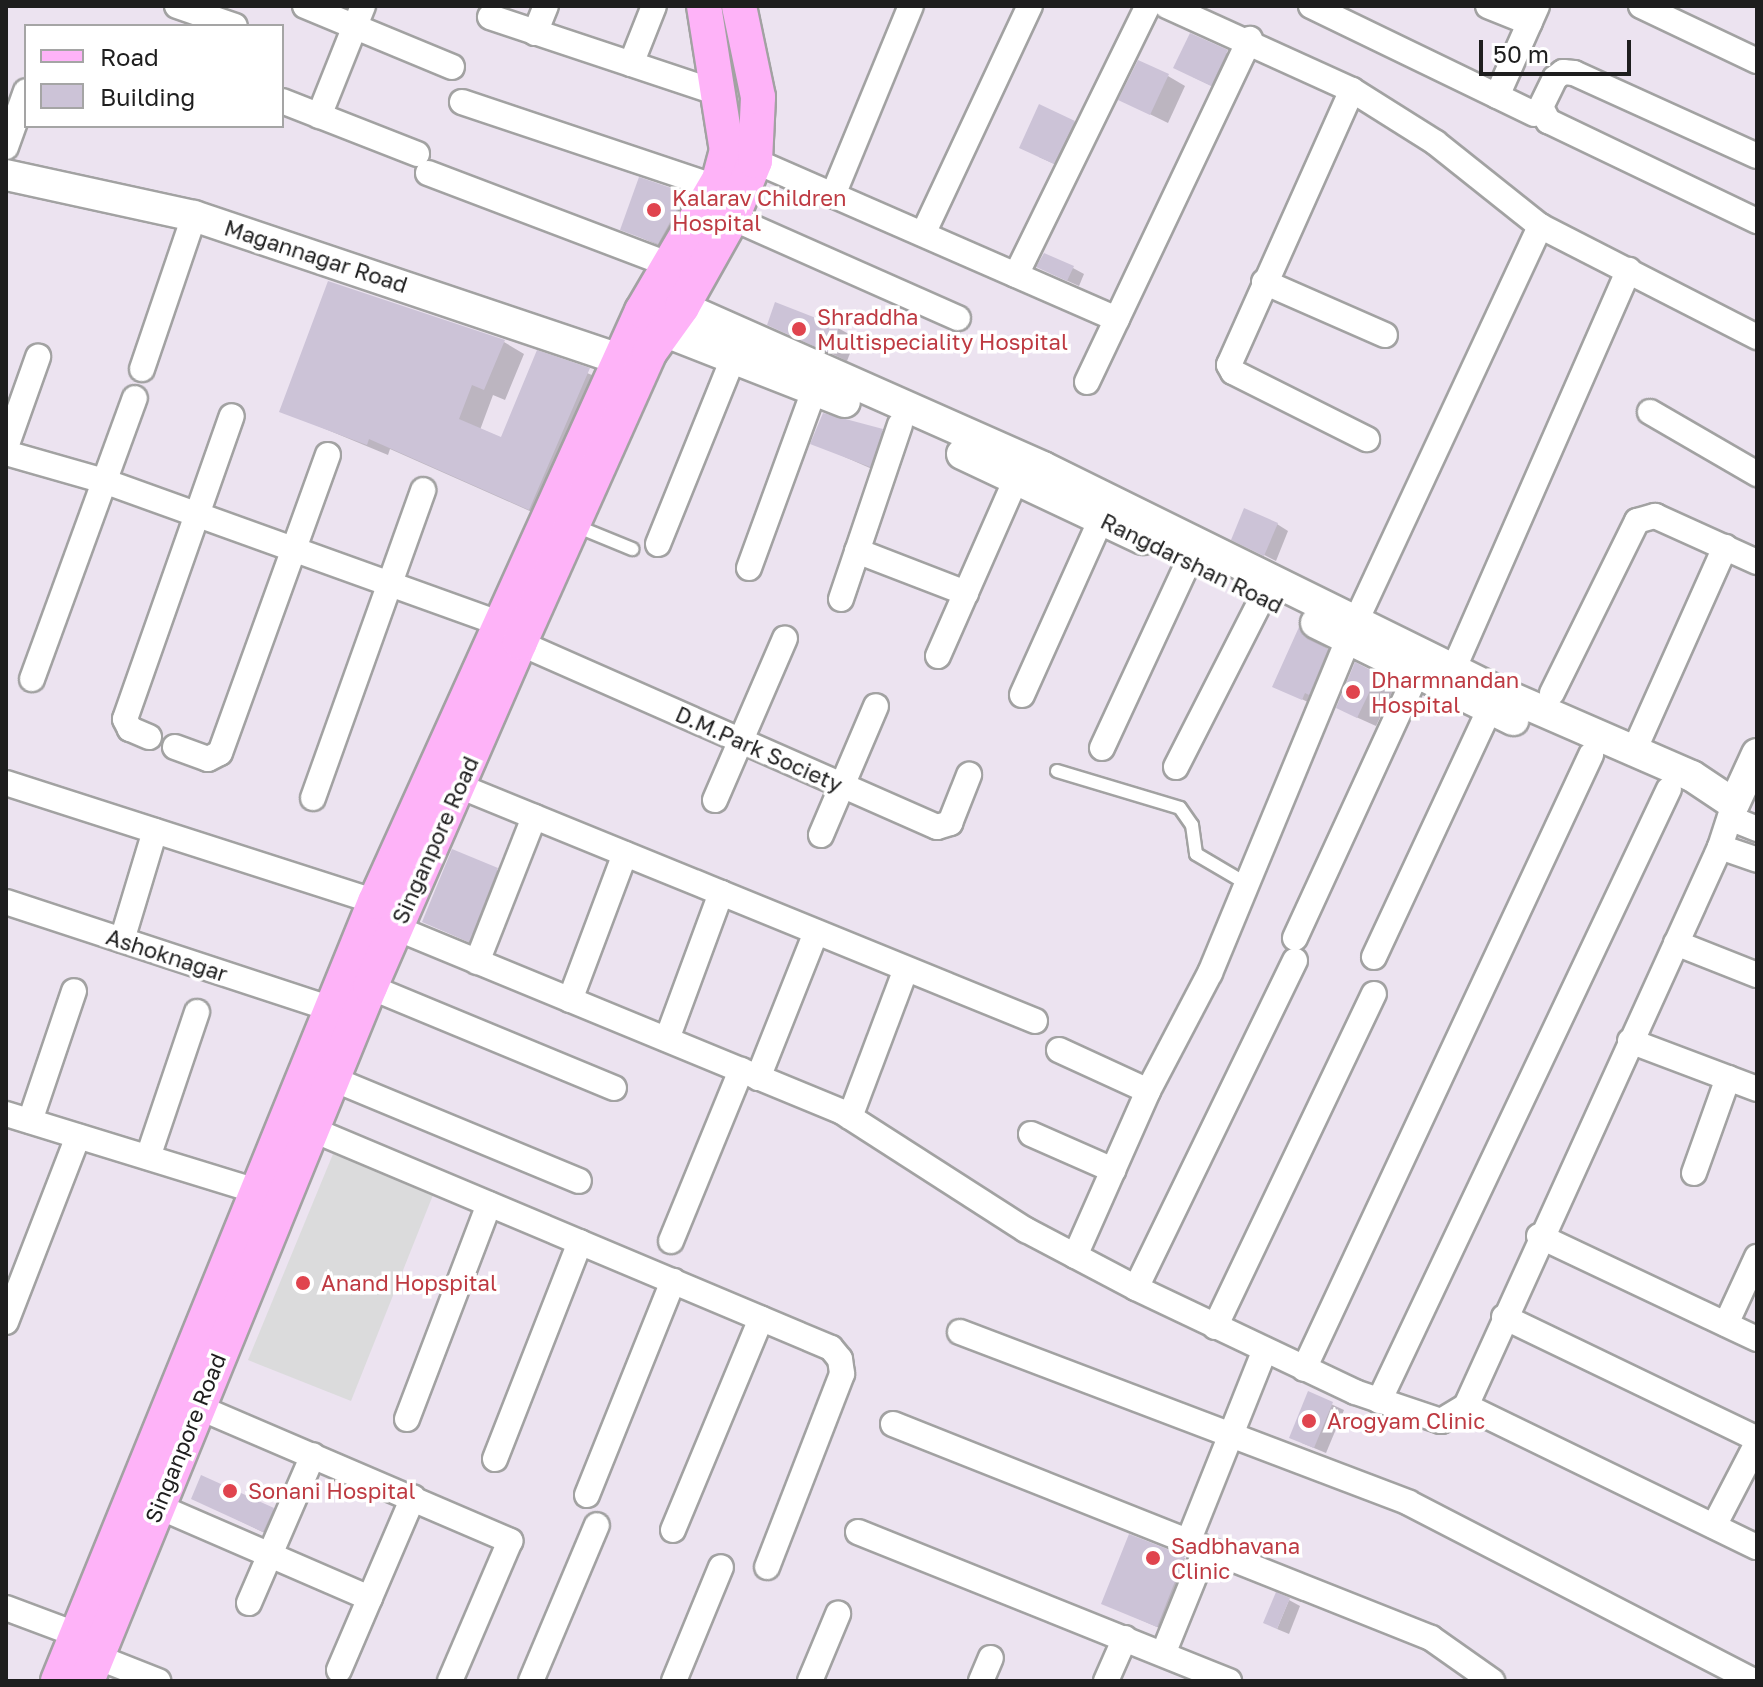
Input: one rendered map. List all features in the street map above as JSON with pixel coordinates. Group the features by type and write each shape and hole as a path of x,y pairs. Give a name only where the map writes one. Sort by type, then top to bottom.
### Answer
{"main road":[{"name":"Singanpore Road","path":"88,1658 269,1195 311,1129 333,1079 370,987 392,914 620,359 716,187 727,151 704,6"},
{"name":"Singanpore Road","path":"58,1681 88,1658 198,1407 329,1008 392,914 459,786 506,633 573,525 649,353 674,320 732,218 755,161 758,97 739,6"}],"street":[{"path":"305,6 358,16 452,67"},
{"path":"535,33 546,6"},
{"path":"631,64 654,6"},
{"path":"833,195 911,6"},
{"path":"923,234 1030,6"},
{"path":"1016,275 1148,6"},
{"path":"1167,6 1250,39 1352,90 1436,143 1540,226 1757,337"},
{"path":"1311,6 1534,114"},
{"path":"1488,6 1534,14 1497,96"},
{"path":"1641,6 1757,61"},
{"path":"191,8 230,24"},
{"path":"319,116 358,16"},
{"path":"490,17 718,93"},
{"path":"1087,382 1250,39"},
{"path":"1757,156 1574,73 1555,78 1541,107 1548,121 1757,221"},
{"path":"1352,90 1231,352 1233,372 1367,439"},
{"path":"6,147 24,97"},
{"path":"284,102 422,163 670,265"},
{"path":"462,102 716,187"},
{"path":"755,161 1117,319"},
{"name":"Magannagar Road","path":"6,175 194,216 620,359"},
{"path":"142,369 194,216"},
{"path":"732,218 958,318"},
{"path":"1075,1256 1148,1091 1210,973 1352,630 1540,226"},
{"path":"1454,668 1629,270"},
{"path":"1264,282 1385,335"},
{"name":"Rangdarshan Road","path":"674,320 733,358 900,425 1263,596 1454,668 1633,753 1692,776 1727,805"},
{"name":"Rangdarshan Road","path":"674,320 1043,467 1352,630 1416,675 1669,789 1727,805"},
{"path":"6,447 38,357"},
{"path":"658,544 733,358"},
{"path":"749,568 814,390"},
{"path":"32,679 135,398"},
{"path":"1650,412 1757,474"},
{"path":"149,737 130,729 125,719 232,416"},
{"path":"841,599 900,425"},
{"name":"D.M.Park Society","path":"6,453 104,481 389,584 506,633 842,786 944,828 969,775"},
{"path":"175,747 208,759 220,753 328,455"},
{"path":"938,656 1016,479"},
{"path":"313,798 423,490"},
{"path":"1552,693 1637,521 1655,516 1757,562"},
{"path":"1022,695 1101,519"},
{"path":"1633,753 1725,547"},
{"path":"857,551 966,593"},
{"path":"1102,748 1189,561"},
{"path":"1176,767 1263,596"},
{"path":"715,800 785,638"},
{"path":"1136,1288 1295,949 1416,675"},
{"path":"821,835 876,706"},
{"path":"1374,957 1489,710"},
{"path":"6,783 155,831 392,914 477,962 850,1117 1075,1256 1136,1288 1264,1352 1379,1401 1441,1421 1466,1406 1539,1236 1720,847 1727,805 1757,754"},
{"path":"1304,1369 1591,755"},
{"path":"459,786 1035,1021"},
{"path":"1379,1401 1669,789"},
{"path":"1727,805 1757,829"},
{"path":"477,962 534,817"},
{"path":"122,940 155,831"},
{"path":"1720,847 1757,860"},
{"path":"570,1000 625,854"},
{"path":"667,1039 721,893"},
{"name":"Ashoknagar","path":"6,902 329,1008"},
{"path":"671,1241 816,932"},
{"path":"1676,943 1757,975"},
{"path":"850,1117 906,969"},
{"path":"370,987 614,1088"},
{"path":"30,1121 74,991"},
{"path":"1215,1327 1374,994"},
{"path":"148,1157 197,1012"},
{"path":"1630,1041 1757,1089"},
{"path":"1059,1050 1148,1091"},
{"path":"1694,1173 1728,1078"},
{"path":"333,1079 579,1181"},
{"path":"6,1114 269,1195"},
{"path":"311,1129 831,1348 840,1359 842,1374 767,1567"},
{"path":"1031,1134 1113,1170"},
{"path":"6,1322 78,1136"},
{"path":"407,1419 489,1204"},
{"path":"1539,1236 1757,1339"},
{"path":"495,1459 580,1242"},
{"path":"1726,1324 1757,1257"},
{"path":"587,1495 673,1281"},
{"path":"1504,1317 1757,1441 1714,1526"},
{"path":"673,1530 761,1319"},
{"path":"960,1332 1409,1503 1752,1680 1757,1669"},
{"path":"1163,1654 1229,1435 1264,1352"},
{"path":"1466,1406 1757,1547"},
{"path":"198,1407 510,1541 450,1681"},
{"path":"893,1424 1431,1638 1492,1681"},
{"path":"249,1603 313,1455"},
{"path":"339,1670 413,1497"},
{"path":"157,1506 370,1598"},
{"path":"531,1681 597,1525"},
{"path":"858,1532 1229,1681"},
{"path":"674,1681 721,1567"},
{"path":"6,1608 88,1658 158,1681"},
{"path":"810,1681 838,1614"},
{"path":"1106,1681 1125,1638"},
{"path":"981,1681 991,1658"}],"lane":[{"path":"573,525 632,549"},
{"path":"1057,771 1180,808 1192,825 1196,854 1247,884"}],"shaded area":[{"path":"333,1154 435,1190 351,1401 248,1360"}],"building":[{"path":"1190,33 1228,50 1211,86 1173,68"},
{"path":"1138,60 1169,74 1150,115 1118,100"},
{"path":"1039,104 1075,121 1054,164 1019,148"},
{"path":"639,177 686,193 658,244 620,230"},
{"path":"1044,253 1074,266 1067,281 1036,267"},
{"path":"328,281 505,340 484,390 472,385 459,419 501,437 537,350 590,368 529,510 369,439 367,445 279,412"},
{"path":"775,302 839,327 829,353 767,325"},
{"path":"823,413 883,429 870,467 810,444"},
{"path":"1244,508 1278,523 1264,556 1231,540"},
{"path":"1299,627 1307,639 1328,649 1309,695 1305,693 1302,700 1272,687"},
{"path":"1355,662 1378,674 1357,718 1336,708"},
{"path":"452,849 498,868 469,942 422,922"},
{"path":"1308,1391 1333,1402 1314,1448 1289,1438"},
{"path":"201,1475 274,1508 263,1532 191,1499"},
{"path":"1129,1534 1185,1556 1157,1627 1101,1604"},
{"path":"1276,1592 1290,1598 1277,1629 1263,1623"}],"place":[{"name":"Kalarav Children Hospital","path":"654,210"},
{"name":"Shraddha Multispeciality Hospital","path":"799,329"},
{"name":"Dharmnandan Hospital","path":"1353,692"},
{"name":"Anand Hopspital","path":"303,1283"},
{"name":"Arogyam Clinic","path":"1309,1421"},
{"name":"Sonani Hospital","path":"230,1491"},
{"name":"Sadbhavana Clinic","path":"1153,1558"}]}
